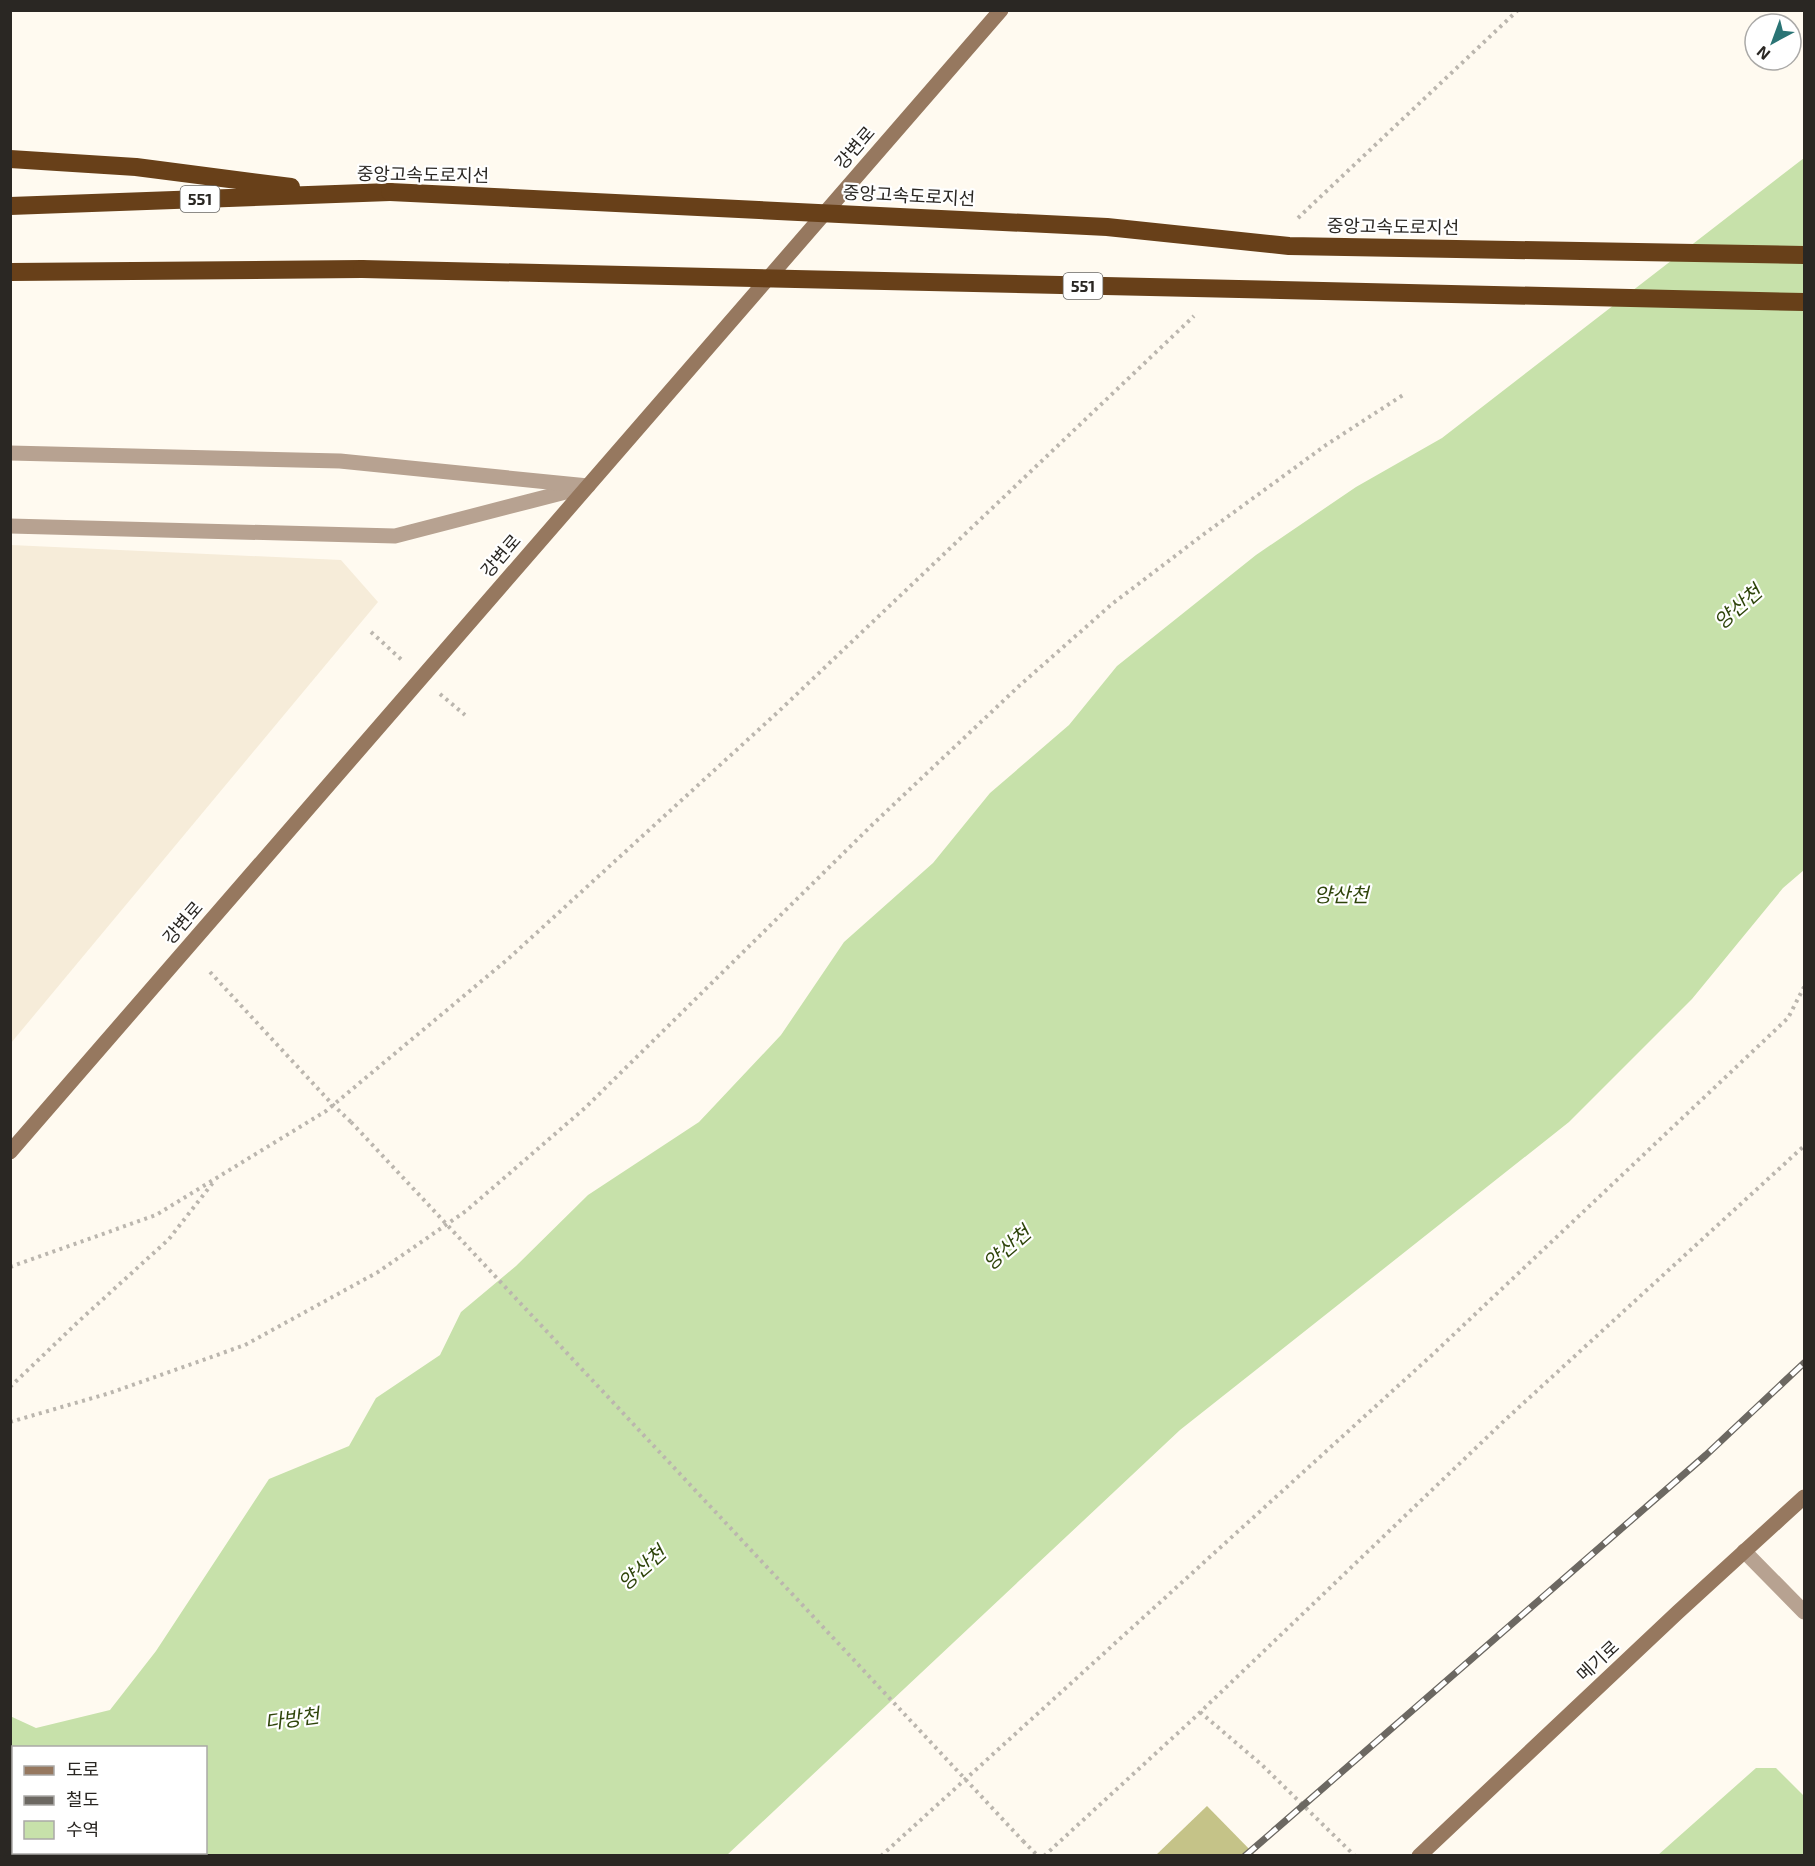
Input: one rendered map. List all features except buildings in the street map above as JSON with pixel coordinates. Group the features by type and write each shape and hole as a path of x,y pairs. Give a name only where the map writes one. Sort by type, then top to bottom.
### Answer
{"highway":[{"path":"10,159 136,167 343,194"},
{"name":"중앙고속도로지선","path":"10,206 390,192 1107,227 1289,246 1804,255"},
{"name":"551","path":"10,272 362,269 1804,302"}],"street":[{"name":"강변로","path":"10,1152 1001,10"},
{"path":"10,453 340,461 588,486"},
{"path":"10,526 395,536 588,486"},
{"name":"메기로","path":"1419,1856 1804,1497"},
{"path":"1744,1551 1804,1612"}],"path":[{"path":"1291,224 1518,10"},
{"path":"10,1267 156,1215 333,1106 508,959 778,712 1195,315"},
{"path":"10,1422 110,1393 245,1345 378,1272 466,1211 585,1108 872,825 1019,686 1112,604 1326,445 1403,395"},
{"path":"210,972 333,1106 351,1122 1038,1856"},
{"path":"881,1856 1432,1355 1788,1018 1804,987"},
{"path":"1044,1856 1200,1712 1504,1420 1804,1146"},
{"path":"10,1387 169,1239 218,1177"},
{"path":"1200,1712 1262,1765 1355,1856"}],"shaded area":[{"path":"11,545 341,560 378,602 11,1043"}],"water":[{"name":"양산천","path":"1804,158 1804,870 1783,888 1692,999 1569,1122 1180,1430 727,1855 11,1855 10,1716 36,1728 110,1710 156,1651 269,1479 349,1446 376,1398 440,1355 461,1312 516,1266 588,1195 699,1122 781,1035 844,942 933,863 990,793 1069,725 1117,666 1256,555 1356,487 1442,438"},
{"path":"1756,1768 1776,1768 1804,1796 1804,1855 1658,1855"}],"railway":[{"path":"1245,1856 1706,1455 1804,1363"}],"water label":[{"name":"다방천","path":"292,1719"}]}
